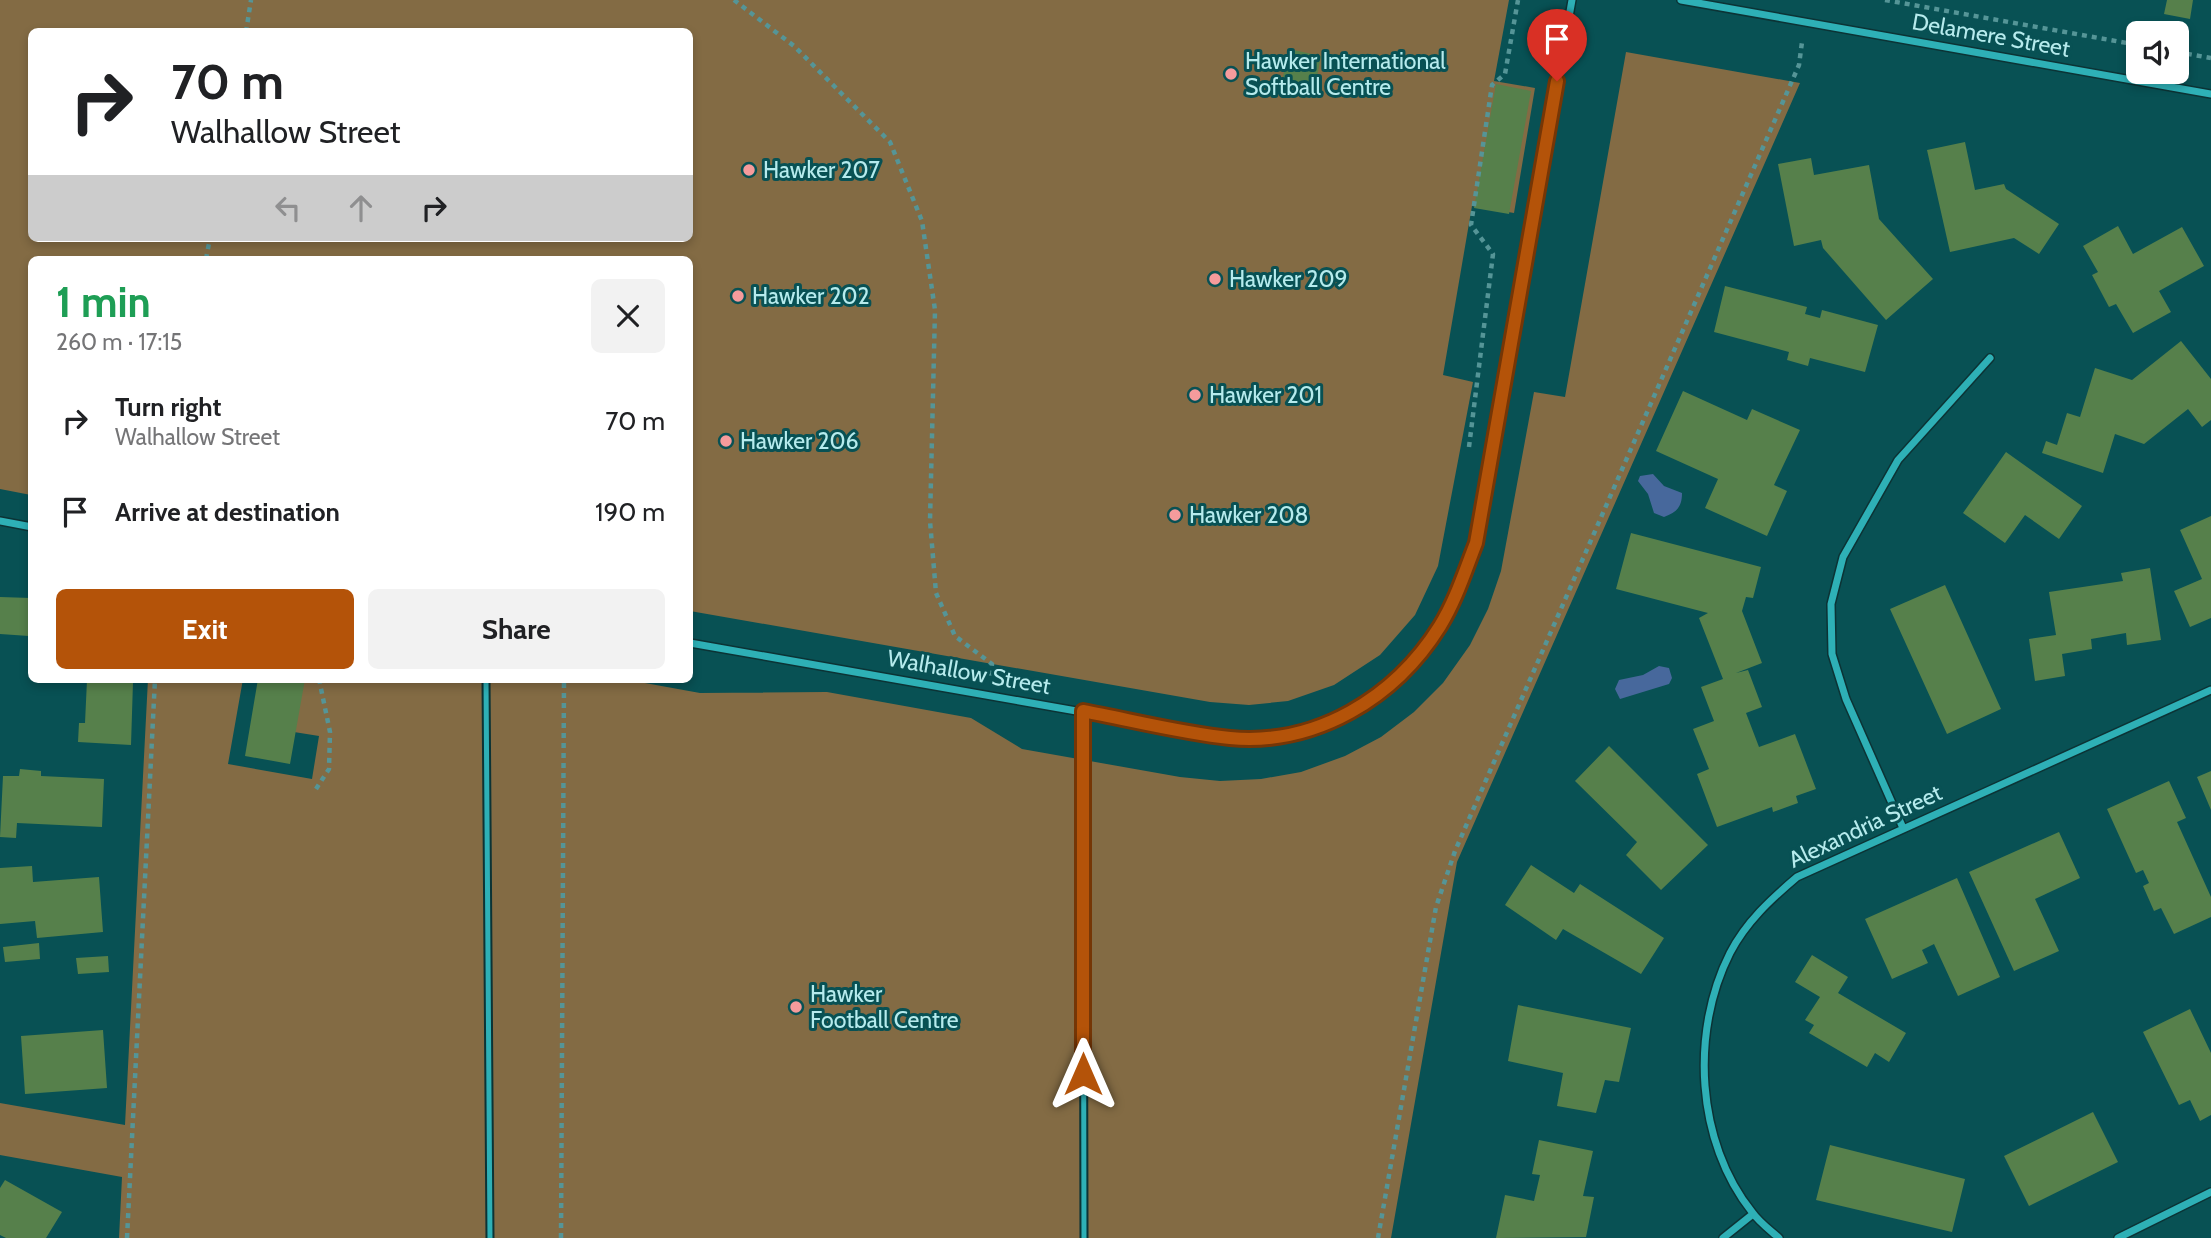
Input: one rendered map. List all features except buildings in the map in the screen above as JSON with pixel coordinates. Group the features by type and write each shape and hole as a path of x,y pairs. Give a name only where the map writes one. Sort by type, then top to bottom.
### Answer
{"street":[{"name":"Walhallow Street","path":"693,644 1230,738 1283,737 1334,722 1358,709 1403,674 1439,628 1454,601 1476,543 1572,0"},
{"name":"Delamere Street","path":"1681,0 2211,94"},
{"path":"1903,828 1846,699 1832,653 1831,604 1843,557 1898,460 1990,358"},
{"path":"0,521 28,526"},
{"name":"Alexandria Street","path":"1779,1238 1753,1214 1738,1192 1716,1143 1705,1088 1704,1060 1711,1005 1730,953 1759,909 1797,877 2211,690"},
{"path":"2118,1238 2211,1192"},
{"path":"1723,1238 1753,1214"}],"lane":[{"path":"486,683 490,1238"},
{"path":"1083,711 1084,1238"}],"path":[{"path":"247,28 251,0"},
{"path":"734,0 794,46 890,142 922,221 935,310 930,521 936,593 956,636 992,664 989,695"},
{"path":"1469,448 1493,254 1471,225 1492,85 1505,74 1518,0"},
{"path":"1885,0 2126,43"},
{"path":"1378,1238 1436,907 1455,851 1799,65 1804,22"},
{"path":"2189,54 2211,58"},
{"path":"977,673 1004,678"},
{"path":"127,1238 155,683"},
{"path":"316,789 329,769 330,732 320,683"},
{"path":"561,1238 564,683"}],"shaded area":[{"path":"0,0 1509,0 1494,81 1535,88 1514,213 1472,206 1443,375 1473,382 1438,566 1415,615 1380,655 1334,685 1288,701 1249,705 1210,702 693,612 693,256 28,256 28,494 0,489"},
{"path":"1626,52 1800,83 1457,862 1391,1238 119,1238 122,1177 0,1155 0,1103 125,1125 148,683 242,683 228,764 312,779 319,736 294,732 302,683 645,683 700,693 827,692 971,718 1022,749 1180,777 1220,781 1261,779 1301,772 1345,756 1381,737 1414,712 1443,683 1470,645 1488,609 1501,571 1534,392 1565,397"}],"water":[{"path":"1653,474 1664,486 1682,493 1678,508 1664,517 1654,513 1648,494 1638,481 1640,476"},
{"path":"1659,666 1669,668 1672,678 1669,684 1620,699 1615,689 1619,680 1643,675"}],"place":[{"name":"Hawker International Softball Centre","path":"1231,74"},
{"name":"Hawker 207","path":"749,170"},
{"name":"Hawker 209","path":"1215,279"},
{"name":"Hawker 202","path":"738,296"},
{"name":"Hawker 201","path":"1195,395"},
{"name":"Hawker 206","path":"726,441"},
{"name":"Hawker 208","path":"1175,515"},
{"name":"Hawker Football Centre","path":"796,1007"}],"route":[{"path":"1083,1074 1083,711 1230,738 1283,737 1334,722 1358,709 1403,674 1439,628 1454,601 1476,543 1557,81"}]}
